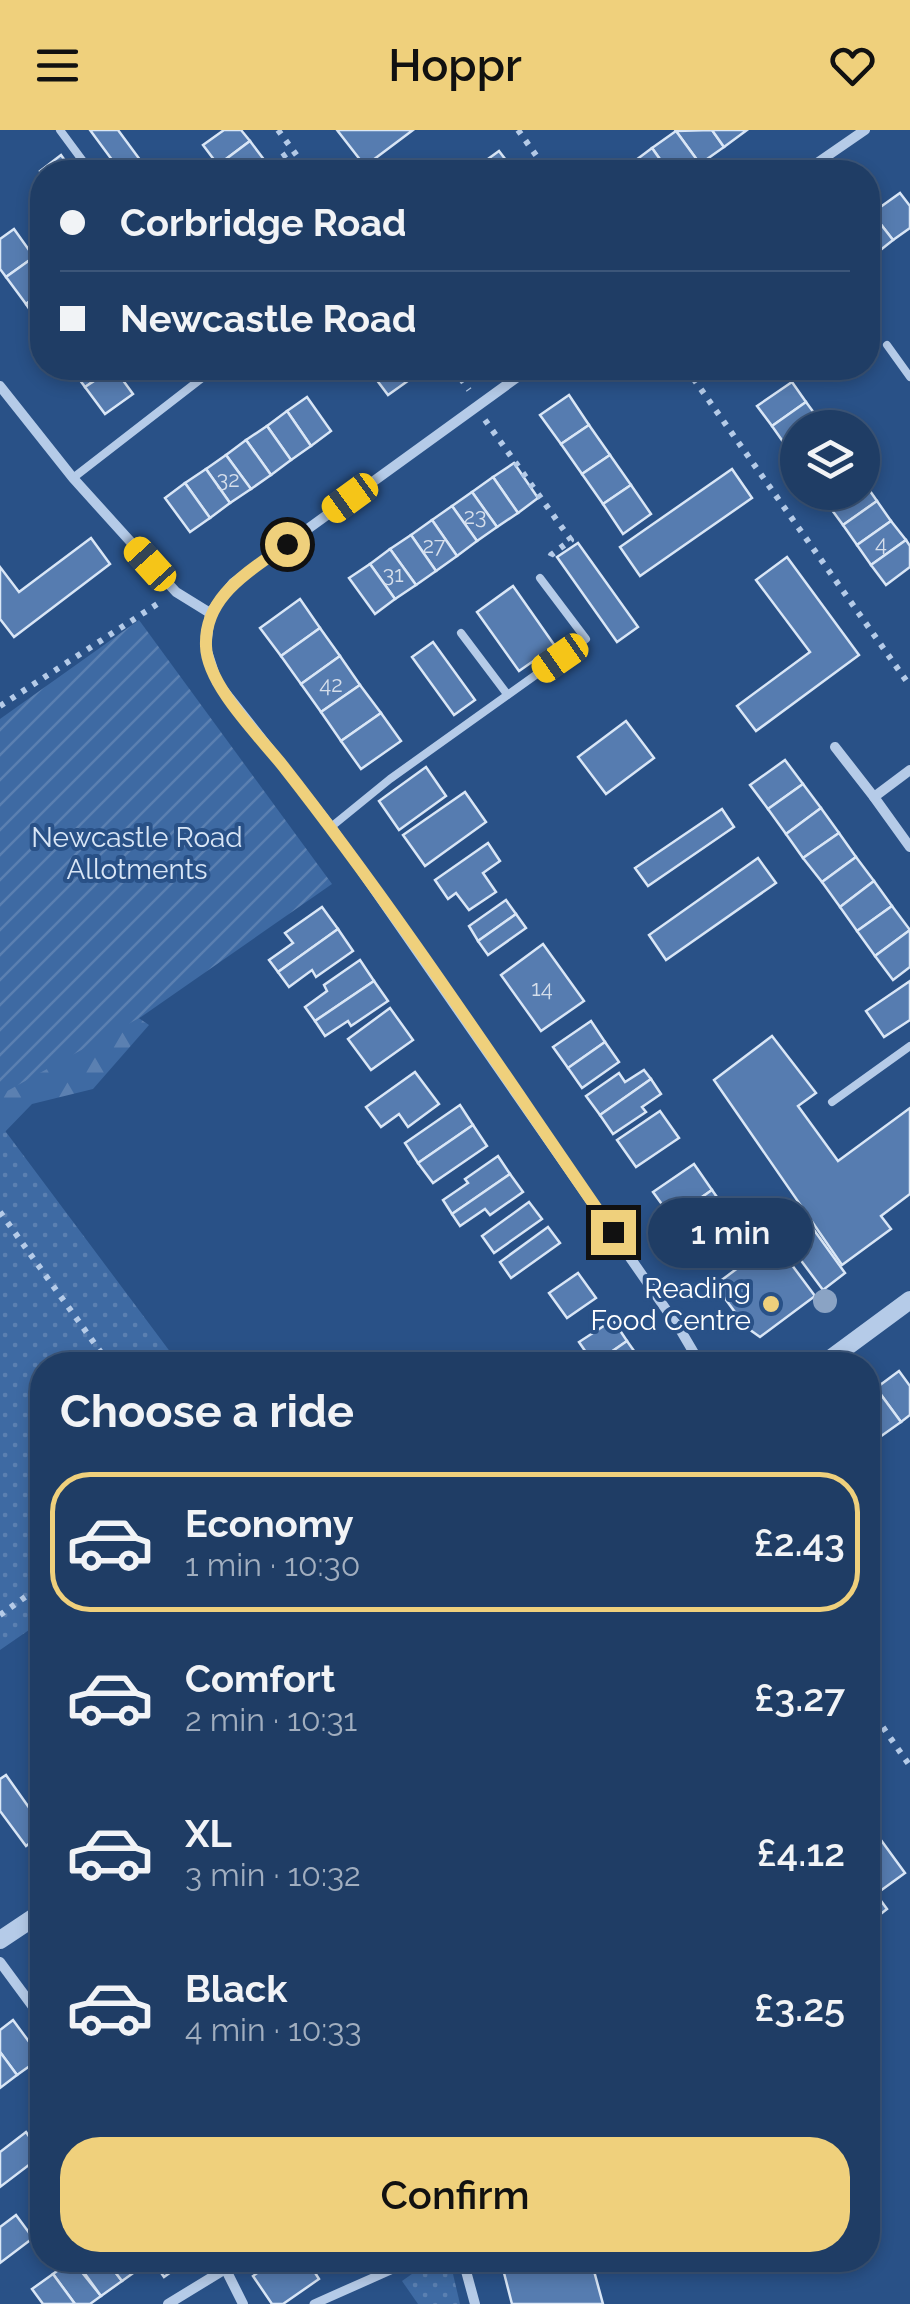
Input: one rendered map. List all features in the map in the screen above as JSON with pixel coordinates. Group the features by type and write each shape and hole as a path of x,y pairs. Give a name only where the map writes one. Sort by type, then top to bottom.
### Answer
{"street":[{"path":"821,160 865,130"},
{"path":"513,380 232,583 210,613 206,648 217,682 331,827 670,1314 692,1352"},
{"path":"0,386 73,478 176,592 210,613"},
{"path":"835,747 910,847"},
{"path":"874,796 910,770"},
{"path":"840,1352 910,1300"},
{"path":"0,1940 30,1920"},
{"path":"0,1962 30,2003"},
{"path":"168,2304 213,2272"},
{"path":"228,2272 243,2304"},
{"path":"314,2304 387,2272"},
{"path":"466,2272 475,2304"}],"lane":[{"path":"60,130 82,160"},
{"path":"887,345 910,377"},
{"path":"73,478 199,380"},
{"path":"331,827 390,779 586,639 540,578"},
{"path":"461,633 507,694"},
{"path":"832,1102 910,1046"}],"path":[{"path":"278,130 300,160"},
{"path":"518,130 539,160"},
{"path":"277,160 292,149"},
{"path":"694,380 910,686"},
{"path":"475,406 571,540 550,554 540,578"},
{"path":"0,706 176,592"},
{"path":"0,1212 101,1352"},
{"path":"0,1615 30,1594"},
{"path":"880,1723 910,1766"}],"green space":[{"name":"Newcastle Road Allotments","path":"139,620 332,884 141,1017 0,1095 0,719"},
{"path":"81,979 149,1025 93,1089 32,1104 0,1137 0,1021"},
{"path":"0,1124 170,1352 30,1352 30,1629 0,1650"},
{"path":"415,2272 449,2272 453,2274 460,2304 418,2304 402,2281"}],"building":[{"path":"90,130 118,130 140,160 112,160"},
{"path":"224,130 241,130 250,141 225,160 214,160 203,145"},
{"path":"337,130 413,130 373,160 360,160"},
{"path":"712,130 724,147 706,160 697,160 676,131"},
{"path":"712,130 747,130 724,147"},
{"path":"676,131 697,160 660,160 652,148"},
{"path":"250,141 264,160 225,160"},
{"path":"652,148 660,160 636,160"},
{"path":"499,151 506,160 487,160"},
{"path":"900,193 910,206 910,228 893,240 880,223 880,207"},
{"path":"880,223 893,240 880,250"},
{"path":"14,229 30,251 30,260 6,277 0,269 0,239"},
{"path":"30,260 30,301 26,304 6,277"},
{"path":"96,380 123,380 133,394 105,414 85,387"},
{"path":"377,380 409,380 388,395"},
{"path":"792,382 806,402 795,410 780,410 780,420 772,426 757,406"},
{"path":"569,395 589,425 561,444 540,415"},
{"path":"307,397 331,431 311,446 287,411"},
{"path":"806,402 812,410 795,410"},
{"path":"287,411 311,446 291,460 267,426"},
{"path":"780,420 780,437 772,426"},
{"path":"589,425 610,455 582,474 561,444"},
{"path":"267,426 291,460 271,475 246,440"},
{"path":"246,440 271,475 251,489 226,455"},
{"path":"226,455 251,489 230,503 206,469"},
{"path":"610,455 631,485 603,504 582,474"},
{"path":"514,463 538,498 518,513 493,477"},
{"path":"206,469 230,503 210,518 185,483"},
{"path":"732,469 752,498 640,576 620,547"},
{"path":"493,477 518,513 497,527 472,492"},
{"path":"185,483 210,518 190,532 165,498"},
{"path":"631,485 651,514 623,534 603,504"},
{"path":"472,492 497,527 477,541 452,506"},
{"path":"880,505 891,521 857,545 843,525 864,510 880,510"},
{"path":"452,506 477,541 457,556 432,520"},
{"path":"832,510 864,510 843,525"},
{"path":"432,520 457,556 436,571 411,535"},
{"path":"891,521 906,540 871,565 857,545"},
{"path":"411,535 436,571 416,585 390,549"},
{"path":"91,538 110,564 14,637 0,619 0,567 19,592"},
{"path":"906,540 910,546 910,567 886,585 871,565"},
{"path":"578,543 638,627 617,642 557,557"},
{"path":"390,549 416,585 395,599 370,564"},
{"path":"787,557 859,655 756,731 737,706 810,652 756,580"},
{"path":"370,564 395,599 375,614 349,578"},
{"path":"513,586 555,646 519,671 477,612"},
{"path":"300,599 320,628 281,656 260,628"},
{"path":"320,628 340,656 301,684 281,656"},
{"path":"433,642 475,700 454,715 412,657"},
{"path":"340,656 360,685 321,712 301,684"},
{"path":"360,685 381,713 341,741 321,712"},
{"path":"381,713 401,741 361,769 341,741"},
{"path":"626,721 654,758 606,794 578,757"},
{"path":"785,760 803,784 768,809 750,785"},
{"path":"426,767 446,796 399,830 379,801"},
{"path":"803,784 821,808 786,834 768,809"},
{"path":"465,792 486,822 425,866 403,835"},
{"path":"821,808 839,833 803,858 786,834"},
{"path":"722,809 734,827 648,886 635,868"},
{"path":"839,833 856,857 822,882 803,858"},
{"path":"488,843 500,861 483,873 496,892 469,910 456,893 448,899 435,880"},
{"path":"856,857 874,881 840,907 822,882"},
{"path":"758,858 776,883 666,960 649,935"},
{"path":"874,881 892,906 857,931 840,907"},
{"path":"506,900 516,914 478,941 469,926"},
{"path":"892,906 910,930 875,956 857,931"},
{"path":"322,907 338,929 278,972 269,960 293,943 285,933"},
{"path":"516,914 526,928 488,955 478,941"},
{"path":"338,929 353,951 316,977 312,970 289,987 278,972"},
{"path":"910,930 910,967 893,980 875,956"},
{"path":"543,944 584,1001 541,1031 501,975"},
{"path":"360,960 374,981 315,1021 305,1007 327,991 324,985"},
{"path":"374,981 388,1001 351,1026 348,1021 325,1036 315,1021"},
{"path":"910,981 910,1020 884,1037 866,1011"},
{"path":"390,1008 413,1040 371,1070 348,1039"},
{"path":"591,1021 605,1042 568,1068 553,1047"},
{"path":"772,1036 816,1093 798,1106 838,1161 910,1108 910,1194 881,1216 891,1229 842,1265 714,1080"},
{"path":"605,1042 619,1062 582,1088 568,1068"},
{"path":"644,1070 651,1079 600,1115 586,1096 619,1073 625,1082"},
{"path":"415,1072 439,1104 408,1127 399,1114 381,1127 366,1107"},
{"path":"651,1079 661,1094 642,1107 646,1112 613,1134 600,1115"},
{"path":"460,1105 473,1125 418,1163 405,1143"},
{"path":"660,1111 679,1138 636,1167 617,1140"},
{"path":"473,1125 487,1146 433,1183 418,1163"},
{"path":"498,1156 510,1174 452,1214 443,1200"},
{"path":"694,1164 712,1190 672,1218 653,1192"},
{"path":"510,1174 523,1192 490,1215 485,1209 460,1226 452,1214"},
{"path":"712,1190 731,1217 690,1245 672,1218"},
{"path":"529,1202 542,1219 494,1253 482,1236"},
{"path":"548,1227 560,1243 511,1278 500,1262"},
{"path":"814,1230 845,1273 823,1290 791,1247"},
{"path":"774,1241 815,1296 760,1337 746,1327 715,1285"},
{"path":"578,1273 596,1298 567,1318 549,1293"},
{"path":"613,1320 627,1341 611,1352 586,1352 579,1342"},
{"path":"627,1341 635,1352 611,1352"},
{"path":"899,1371 910,1386 910,1415 901,1422 880,1393 880,1385"},
{"path":"880,1393 901,1422 880,1437"},
{"path":"6,1775 30,1809 30,1843 26,1846 0,1811 0,1779"},
{"path":"880,1839 905,1873 880,1891"},
{"path":"13,2020 30,2043 30,2066 17,2075 0,2052 0,2030"},
{"path":"0,2052 17,2075 0,2088"},
{"path":"26,2132 30,2138 30,2164 0,2187 0,2152"},
{"path":"16,2215 30,2234 30,2240 0,2263 0,2227"},
{"path":"82,2272 101,2296 90,2304 75,2304 53,2274"},
{"path":"84,2272 115,2272 122,2281 101,2296"},
{"path":"115,2272 135,2272 122,2281"},
{"path":"259,2272 315,2272 319,2279 283,2304 272,2304 253,2276"},
{"path":"594,2272 603,2304 512,2304 504,2273"},
{"path":"53,2274 75,2304 43,2304 32,2289"}],"place":[{"name":"Reading Food Centre","path":"771,1304"}],"route":[{"path":"287,544 232,583 210,613 206,648 217,682 331,827 613,1232"}]}
